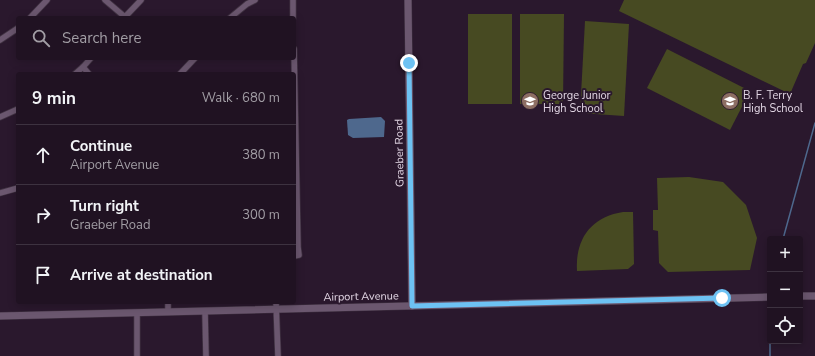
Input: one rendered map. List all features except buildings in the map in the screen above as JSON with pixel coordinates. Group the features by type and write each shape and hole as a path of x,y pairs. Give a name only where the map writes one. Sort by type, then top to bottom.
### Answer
{"street":[{"path":"32,16 47,0"},
{"path":"105,0 122,16"},
{"path":"126,16 141,0"},
{"path":"232,16 247,4 255,0"},
{"path":"293,0 294,16"},
{"name":"Graeber Road","path":"408,0 412,306"},
{"path":"0,40 16,29"},
{"path":"78,72 84,68 90,60"},
{"path":"182,72 192,60"},
{"path":"294,60 294,72"},
{"path":"84,68 87,72"},
{"path":"0,117 16,110"},
{"path":"0,193 16,189"},
{"path":"803,296 815,296"},
{"name":"Airport Avenue","path":"0,316 205,311 276,305 412,306 767,297"},
{"path":"168,304 168,312"},
{"path":"276,305 278,356"},
{"path":"205,311 206,356"},
{"path":"137,313 137,356"}],"green space":[{"path":"624,0 815,0 815,43 806,63 803,64 790,94 619,11"},
{"path":"468,14 512,14 512,104 468,104"},
{"path":"520,14 564,14 563,104 520,104"},
{"path":"585,21 629,24 624,116 580,113"},
{"path":"667,49 750,91 730,130 647,88"},
{"path":"689,177 723,182 746,205 757,238 750,270 668,272 659,263 658,231 653,230 653,210 658,210 657,178"},
{"path":"623,212 633,212 634,264 628,269 577,271 579,249 587,231 602,219"}],"water":[{"path":"381,117 385,121 384,137 353,138 348,135 347,120"}],"waterway":[{"path":"784,236 815,123"},
{"path":"770,344 770,356"}],"place":[{"name":"George Junior High School","path":"530,101"},
{"name":"B. F. Terry High School","path":"730,101"}],"route":[{"path":"409,63 412,306 722,298"}]}
